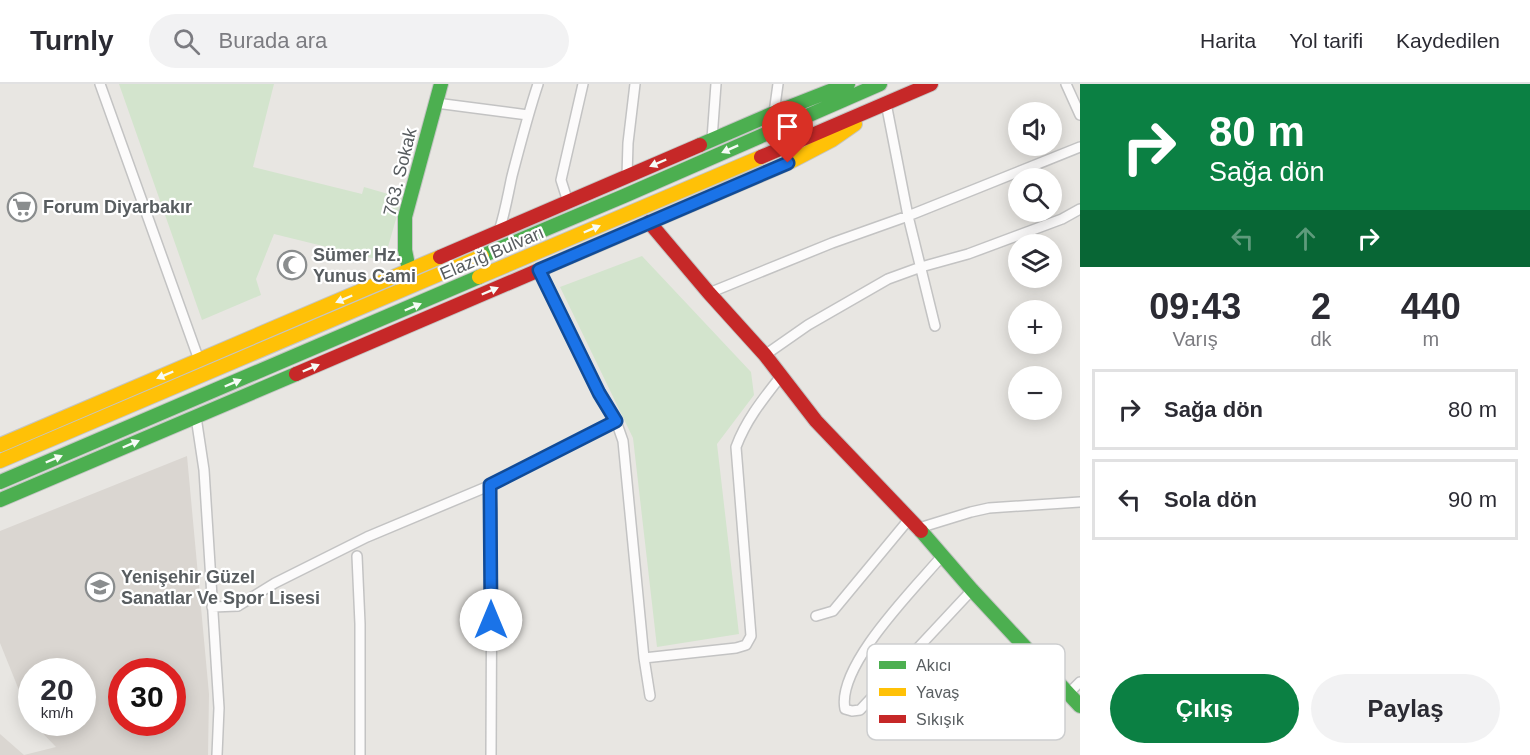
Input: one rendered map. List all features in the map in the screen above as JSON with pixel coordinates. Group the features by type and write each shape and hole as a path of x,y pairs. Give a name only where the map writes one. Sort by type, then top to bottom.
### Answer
{"main road":[{"name":"763. Sokak","path":"409,270 405,250 405,217 441,84"},
{"name":"Elazığ Bulvarı","path":"0,462 624,196 880,84"},
{"name":"Elazığ Bulvarı","path":"0,482 931,84"},
{"path":"0,444 712,139 845,85"},
{"path":"0,500 788,163 832,140 886,103"},
{"path":"650,222 709,293 765,355 816,421 915,523 1021,644"},
{"path":"1065,689 1080,706"}],"street":[{"path":"100,84 199,360"},
{"path":"499,231 538,84"},
{"path":"568,202 561,180 583,84"},
{"path":"627,176 628,143 635,84"},
{"path":"712,139 717,84"},
{"path":"774,113 778,84"},
{"path":"1066,84 1080,115"},
{"path":"436,103 528,115"},
{"path":"886,103 908,216 935,326"},
{"path":"709,293 1080,147"},
{"path":"765,355 808,325 888,279 968,254 1062,219 1080,208"},
{"path":"539,270 599,393 616,421 623,441 644,658 650,696"},
{"path":"644,658 736,648 746,645 751,636 736,447 752,414 781,376"},
{"path":"196,417 204,470 219,708 217,755"},
{"path":"212,607 238,606 275,583 367,537 490,485 616,421"},
{"path":"490,485 492,511 491,755"},
{"path":"816,616 833,611 915,523 989,508 1080,502"},
{"path":"357,556 360,624 360,755"},
{"path":"869,644 942,556"},
{"path":"922,644 972,590"},
{"path":"867,647 850,675 844,702 846,709 852,711 860,710 867,702"},
{"path":"1069,693 1080,682"}],"shaded area":[{"name":"Yenişehir Güzel Sanatlar Ve Spor Lisesi","path":"187,456 209,694 208,755 24,755 56,747 45,736 96,736 96,658 18,658 18,688 0,643 0,531"},
{"path":"0,734 24,755 0,755"}],"green space":[{"path":"119,84 274,84 253,167 362,194 364,187 402,198 384,261 274,234 256,279 261,295 202,320"},
{"path":"642,256 751,372 754,395 717,444 739,634 657,647 633,438 560,287"}],"traffic: fast":[{"path":"409,270 405,250 405,217 441,84"},
{"path":"700,145 848,84"},
{"path":"482,256 880,84"},
{"path":"0,482 479,277"},
{"path":"0,500 296,374"},
{"path":"921,531 1022,644"},
{"path":"1065,690 1080,706"}],"traffic: slow":[{"path":"546,267 788,163 832,140 855,124"},
{"path":"479,277 761,157"},
{"path":"0,461 482,256"},
{"path":"0,445 440,257"}],"traffic: jam":[{"path":"761,157 931,84"},
{"path":"440,257 700,145"},
{"path":"649,222 765,355 816,421 921,531"},
{"path":"296,374 546,267"}],"place":[{"name":"Forum Diyarbakır","path":"22,207"},
{"name":"Sümer Hz. Yunus Cami","path":"292,265"},
{"name":"Yenişehir Güzel Sanatlar Ve Spor Lisesi","path":"100,587"}],"route":[{"path":"491,620 492,511 490,485 616,421 599,393 539,270 788,163"}]}
